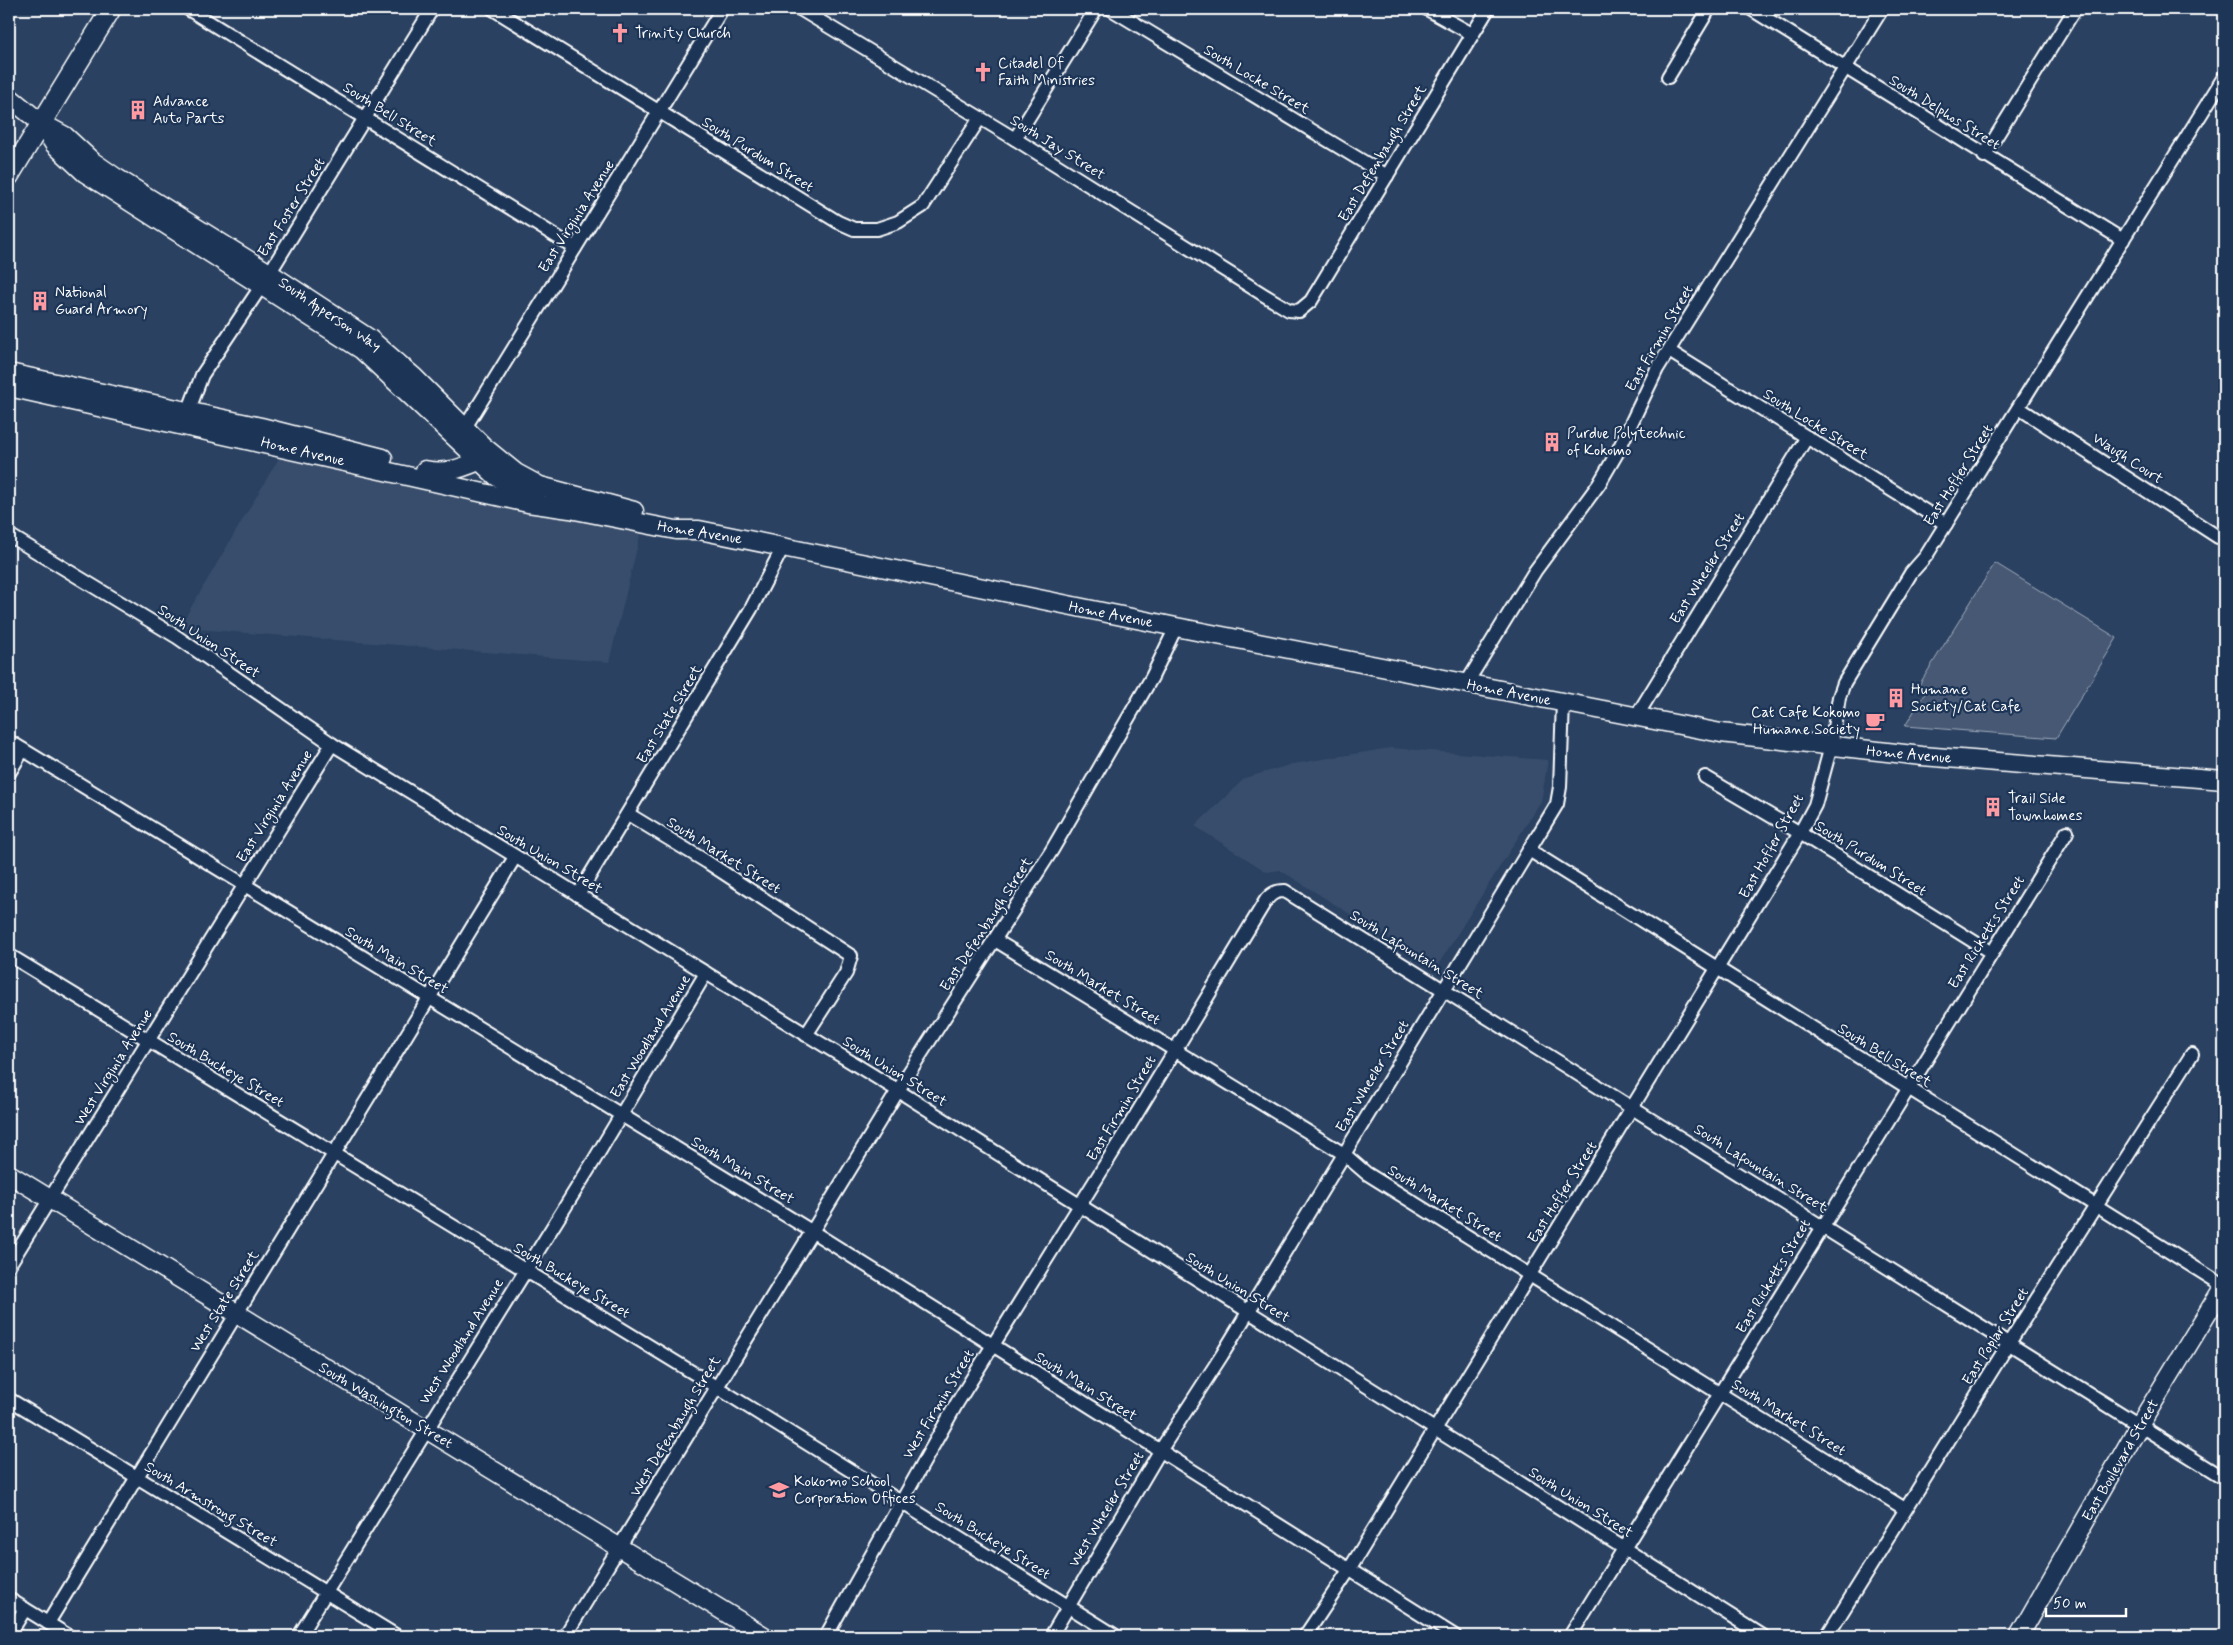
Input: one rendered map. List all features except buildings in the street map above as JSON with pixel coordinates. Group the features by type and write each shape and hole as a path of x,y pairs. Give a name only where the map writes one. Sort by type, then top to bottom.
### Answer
{"main road":[{"path":"9,176 111,9"},
{"name":"South Apperson Way","path":"9,98 41,122 54,144 85,173 266,279 362,350 461,434 512,486 529,495 570,508"},
{"name":"Home Avenue","path":"9,373 528,503 570,508 676,530 699,530 1176,627 1721,733 1831,746 2224,780"},
{"name":"Home Avenue","path":"9,387 326,442 442,473 486,458"},
{"name":"South Apperson Way","path":"486,458 540,486 699,530"},
{"name":"South Washington Street","path":"9,1174 764,1636"},
{"name":"East Boulevard Street","path":"2019,1636 2140,1424 2224,1286"}],"street":[{"name":"South Bell Street","path":"188,9 575,248"},
{"name":"East Foster Street","path":"186,418 202,375 266,279 432,9"},
{"name":"South Purdum Street","path":"492,9 838,222 854,229 864,230 898,222 923,206 980,118"},
{"name":"East Virginia Avenue","path":"461,434 722,9"},
{"name":"South Jay Street","path":"800,9 1015,139 1264,296 1289,310 1299,311"},
{"path":"1015,139 1096,9"},
{"name":"South Locke Street","path":"1111,9 1387,176"},
{"path":"1427,9 1472,34"},
{"name":"East Defenbaugh Street","path":"1299,311 1311,301 1488,9"},
{"path":"1668,77 1709,9"},
{"name":"South Delphos Street","path":"1751,9 1846,67 1984,156 2123,240"},
{"name":"East Firmin Street","path":"1466,684 1535,571 1599,484 1617,452 1657,369 1882,9"},
{"path":"1984,156 2075,9"},
{"name":"East Hoffer Street","path":"1306,1636 1349,1570 1800,832 1815,805 1831,746 1839,697 1844,683 1911,574 1926,556 2019,408 2224,77"},
{"name":"South Locke Street","path":"1669,351 1946,524"},
{"name":"Waugh Court","path":"2019,408 2218,536"},
{"name":"East Wheeler Street","path":"1636,717 1807,437"},
{"name":"South Union Street","path":"9,535 177,637 332,744 898,1091 1763,1636"},
{"name":"East State Street","path":"578,895 751,610 783,547"},
{"name":"East Defenbaugh Street","path":"813,1232 898,1091 1052,850 1131,714 1176,627"},
{"name":"East Wheeler Street","path":"1160,1451 1344,1154 1557,804 1560,787 1563,702"},
{"name":"South Main Street","path":"9,741 813,1232 1454,1636"},
{"name":"East Virginia Avenue","path":"244,885 332,744"},
{"path":"9,773 23,750"},
{"name":"South Purdum Street","path":"1705,777 1800,832 1992,953"},
{"name":"South Market Street","path":"628,814 707,862 851,956 846,973 806,1035"},
{"name":"East Ricketts Street","path":"1570,1636 1722,1394 1822,1226 1909,1089 2067,832"},
{"name":"South Bell Street","path":"1529,850 2224,1286"},
{"path":"430,999 515,857"},
{"name":"West Virginia Avenue","path":"9,1265 244,885"},
{"name":"South Lafountain Street","path":"1279,891 1285,890 2224,1478"},
{"name":"East Firmin Street","path":"992,1345 1266,900 1273,892 1279,891"},
{"name":"South Market Street","path":"995,940 1344,1154 1366,1173 1905,1508"},
{"name":"South Buckeye Street","path":"9,955 718,1388 1116,1636"},
{"name":"East Woodland Avenue","path":"621,1116 706,973"},
{"name":"West State Street","path":"48,1623 235,1313 430,999"},
{"name":"East Poplar Street","path":"1827,1636 1905,1508 2192,1054"},
{"name":"West Woodland Avenue","path":"299,1636 524,1269 621,1116"},
{"name":"West Defenbaugh Street","path":"565,1636 813,1232"},
{"name":"West Firmin Street","path":"826,1636 900,1502 992,1345"},
{"name":"South Armstrong Street","path":"9,1399 397,1636"},
{"name":"West Wheeler Street","path":"1051,1636 1160,1451"},
{"path":"9,1600 69,1636"},
{"path":"9,1635 25,1609"}],"shaded area":[{"path":"282,453 641,532 609,662 185,628 183,621"},
{"path":"1995,563 2117,638 2056,738 1905,726 1927,690 1919,685"},
{"path":"1390,748 1548,760 1541,801 1436,968 1280,870 1267,872 1195,826 1245,778 1293,764"}],"place":[{"name":"Trinity Church","path":"620,33"},
{"name":"Citadel Of Faith Ministries","path":"983,72"},
{"name":"Advance Auto Parts","path":"138,110"},
{"name":"National Guard Armory","path":"40,301"},
{"name":"Purdue Polytechnic of Kokomo","path":"1552,442"},
{"name":"Humane Society/Cat Cafe","path":"1896,698"},
{"name":"Cat Cafe Kokomo Humane Society","path":"1875,721"},
{"name":"Trail Side Townhomes","path":"1993,807"},
{"name":"Kokomo School Corporation Offices","path":"779,1490"}]}
